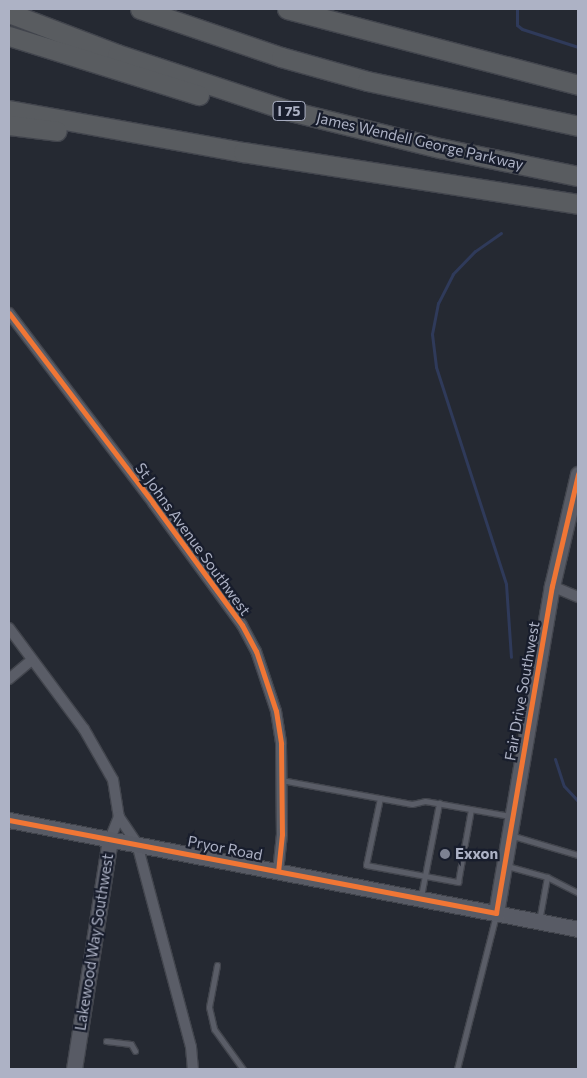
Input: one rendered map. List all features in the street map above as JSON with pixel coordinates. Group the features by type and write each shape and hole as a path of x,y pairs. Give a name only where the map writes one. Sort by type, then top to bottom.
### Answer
{"highway":[{"path":"140,9 280,57 367,81 578,126"},
{"path":"287,9 405,38 578,85"},
{"path":"328,9 405,38"},
{"name":"James Wendell George Parkway","path":"9,13 218,89 369,132 578,176"},
{"path":"9,36 198,94 369,132"},
{"path":"9,110 243,152 578,204"},
{"path":"9,124 243,152"}],"street":[{"name":"St Johns Avenue Southwest","path":"9,313 242,625 267,678 276,711 281,780 282,834 278,871"},
{"name":"Fair Drive Southwest","path":"496,913 552,586 578,474"},
{"path":"552,586 578,597"},
{"path":"9,628 84,729 113,780 119,817 137,844 191,1047 193,1069"},
{"path":"9,679 32,660"},
{"name":"Lakewood Way Southwest","path":"74,1069 110,839 119,817"},
{"name":"Pryor Road","path":"9,820 578,929"}],"lane":[{"path":"281,780 412,804 425,801 513,817"},
{"path":"380,798 366,865 458,882 471,809"},
{"path":"421,898 439,803"},
{"path":"510,834 578,855"},
{"path":"504,865 547,877 578,893"},
{"path":"539,921 547,877"},
{"path":"457,1069 496,913"},
{"path":"217,965 209,1007 214,1029 243,1069"},
{"path":"106,1041 131,1044 135,1051"}],"waterway":[{"path":"517,9 517,25 522,29 578,47"},
{"path":"501,233 475,251 453,274 438,303 432,334 436,367 506,584 511,657"},
{"path":"555,759 564,786 578,801"}],"cycle path":[{"path":"9,313 153,503 242,625 256,651 276,711 281,744 282,834 278,871"},
{"path":"9,820 496,913 552,586 578,474"}],"place":[{"name":"Exxon","path":"445,854"}]}
